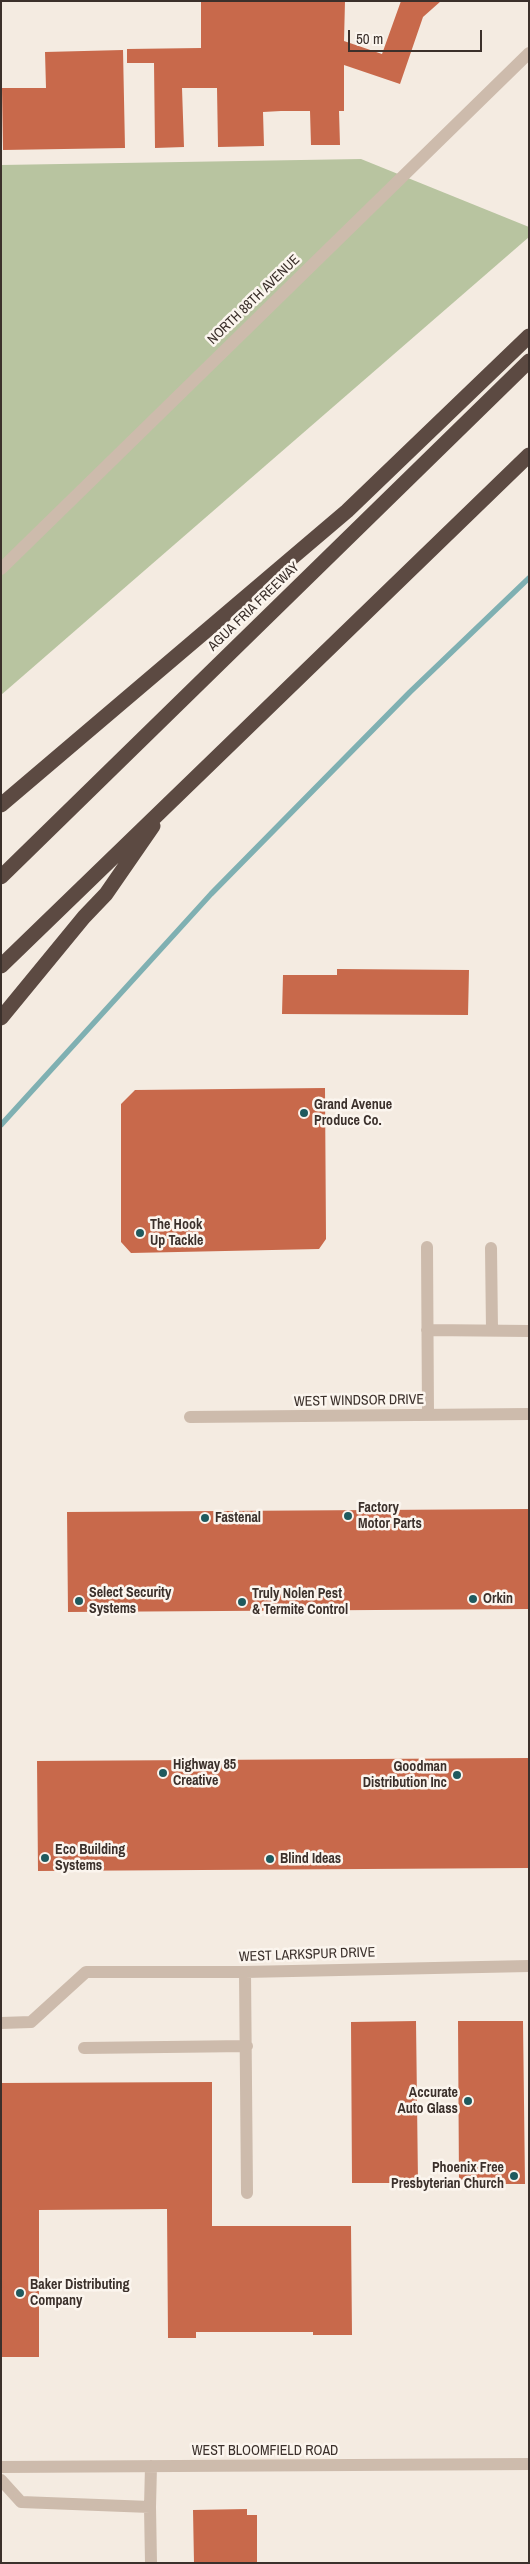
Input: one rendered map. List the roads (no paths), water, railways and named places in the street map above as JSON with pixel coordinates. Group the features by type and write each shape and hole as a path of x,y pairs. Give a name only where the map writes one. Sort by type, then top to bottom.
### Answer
{"highway":[{"path":"1,806 347,511 529,336"},
{"name":"AGUA FRIA FREEWAY","path":"1,877 529,360"},
{"path":"1,966 172,798 529,455"},
{"path":"1,1018 84,917 106,894 172,798"}],"street":[{"name":"NORTH 88TH AVENUE","path":"1,569 529,53"},
{"path":"427,1247 428,1415"},
{"path":"491,1248 492,1330"},
{"path":"427,1330 529,1331"},
{"name":"WEST WINDSOR DRIVE","path":"190,1417 529,1414"},
{"name":"WEST LARKSPUR DRIVE","path":"1,2022 31,2022 86,1972 245,1972 529,1966"},
{"path":"245,1972 247,2193"},
{"path":"84,2048 247,2046"},
{"name":"WEST BLOOMFIELD ROAD","path":"1,2467 529,2464"},
{"path":"151,2466 151,2563"},
{"path":"1,2480 21,2502 150,2507"}],"waterway":[{"path":"1,1125 211,894 410,692 529,578"}],"place":[{"name":"Grand Avenue Produce Co.","path":"304,1113"},
{"name":"The Hook Up Tackle","path":"140,1233"},
{"name":"Factory Motor Parts","path":"348,1516"},
{"name":"Fastenal","path":"205,1518"},
{"name":"Orkin","path":"473,1599"},
{"name":"Select Security Systems","path":"79,1601"},
{"name":"Truly Nolen Pest & Termite Control","path":"242,1602"},
{"name":"Highway 85 Creative","path":"163,1773"},
{"name":"Goodman Distribution Inc","path":"457,1775"},
{"name":"Eco Building Systems","path":"45,1858"},
{"name":"Blind Ideas","path":"270,1859"},
{"name":"Accurate Auto Glass","path":"468,2101"},
{"name":"Phoenix Free Presbyterian Church","path":"514,2176"},
{"name":"Baker Distributing Company","path":"20,2293"}]}
